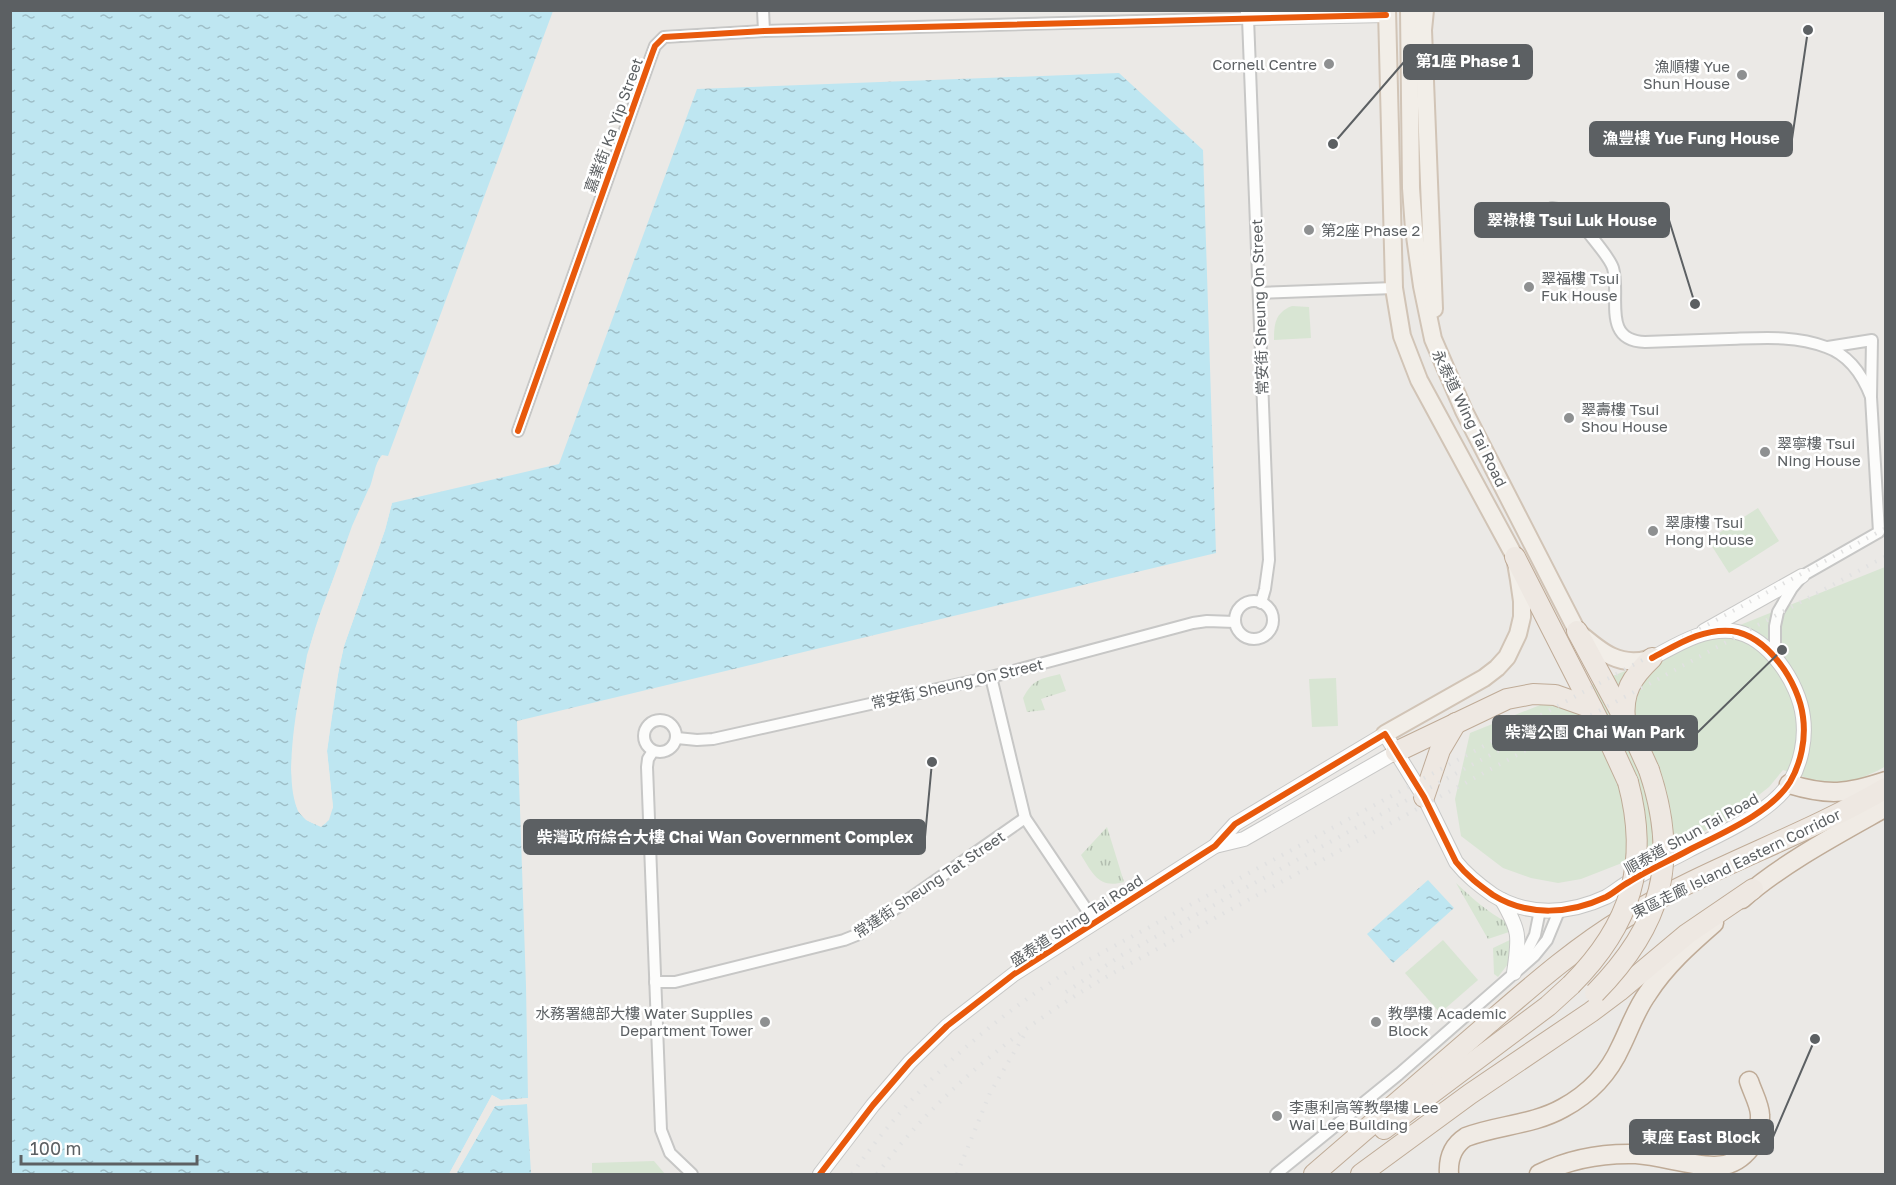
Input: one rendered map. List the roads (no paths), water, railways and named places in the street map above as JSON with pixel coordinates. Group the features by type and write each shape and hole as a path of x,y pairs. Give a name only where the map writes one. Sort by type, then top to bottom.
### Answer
{"highway":[{"path":"1321,1174 1548,1006 1594,961 1614,932 1626,907 1633,882 1638,846 1628,782 1515,556"},
{"path":"1470,1094 1594,993 1617,970 1635,946 1649,920 1658,893 1664,865 1663,824 1658,796 1649,770 1625,720 1578,631"},
{"path":"1625,720 1624,708 1627,692 1636,674 1652,658"},
{"path":"1396,752 1507,699 1533,694 1555,695 1592,708"},
{"path":"1424,797 1440,750 1456,723"},
{"path":"1789,784 1822,793 1834,793 1866,788 1886,781"},
{"name":"東區走廊 Island Eastern Corridor","path":"1314,1174 1554,968 1599,934 1682,886 1827,819 1886,788"},
{"name":"東區走廊 Island Eastern Corridor","path":"1361,1174 1470,1094 1592,1012 1687,934 1832,837 1886,807"},
{"path":"1449,1174 1450,1156 1457,1144 1466,1137 1554,1113 1577,1100 1594,1086 1614,1060 1634,1015 1654,984 1701,934 1753,889"},
{"path":"1539,1174 1579,1159 1611,1154 1637,1154 1714,1166 1730,1163 1748,1151 1759,1128 1761,1114 1749,1081"}],"main road":[{"name":"永泰道 Wing Tai Road","path":"1408,10 1411,188 1414,229 1422,286 1433,339 1464,411 1578,631"},
{"path":"1425,10 1423,30 1428,189 1434,286 1433,339"},
{"name":"永泰道 Wing Tai Road","path":"1385,734 1484,678 1497,668 1507,657 1518,634 1522,617 1522,601 1515,556 1413,366 1402,336 1394,288 1386,13"},
{"path":"1578,631 1608,656 1634,663 1652,658"}],"street":[{"path":"763,10 764,31"},
{"name":"嘉業街 Ka Yip Street","path":"518,430 655,46 664,37 764,31 1248,14 1386,13"},
{"name":"常安街 Sheung On Street","path":"1248,14 1269,560 1261,603"},
{"path":"1552,208 1565,211 1576,218 1611,262 1614,276 1616,321 1624,335 1638,342 1773,338 1827,347 1849,362 1861,375 1871,397"},
{"path":"1259,293 1394,288"},
{"path":"1652,658 1879,532 1871,397 1872,340 1827,347"},
{"path":"1849,362 1846,349 1857,342"},
{"path":"1779,662 1775,644 1778,612 1802,576"},
{"path":"1255,601 1261,603 1270,610 1273,616 1271,628 1268,633 1258,638 1246,637 1237,628 1236,616 1243,605 1255,601"},
{"name":"常安街 Sheung On Street","path":"677,738 713,739 991,677 1193,623 1236,622"},
{"name":"順泰道 Shun Tai Road","path":"1385,734 1424,797 1463,871 1482,888 1502,900 1540,910 1575,909 1608,896 1628,882 1746,819 1766,807 1789,784 1801,757 1804,738 1803,716 1797,696 1779,662 1770,651 1746,634 1732,631 1700,633"},
{"path":"991,677 1026,818 1095,922"},
{"path":"658,719 668,721 675,728 677,738 675,744 667,752 653,751 646,745 645,729 658,719"},
{"name":"盛泰道 Shing Tai Road","path":"820,1174 873,1105 910,1062 947,1026 1014,975 1215,846 1235,824 1385,734"},
{"path":"653,751 648,759 647,767 661,1130 670,1153 692,1174"},
{"name":"盛泰道 Shing Tai Road","path":"1215,846 1244,839 1396,752"},
{"name":"常達街 Sheung Tat Street","path":"655,982 675,982 844,940 859,934 1026,818"},
{"path":"1502,900 1518,931 1514,973"},
{"path":"1514,973 1535,935 1540,910"},
{"path":"1276,1174 1399,1074 1534,957 1547,940 1559,911"}],"water":[{"path":"10,11 553,11 388,456 382,455 377,463 371,485 315,629 299,694 291,774 293,796 299,812 312,823 321,826 326,823 333,807 327,751 337,679 344,646 385,530 392,503 559,464 697,89 1119,73 1203,150 1216,553 517,721 528,1098 501,1100 492,1095 449,1174 11,1174"},
{"path":"1428,880 1454,908 1393,963 1367,934"},
{"path":"527,1104 531,1174 456,1174 495,1106"}],"railway":[{"path":"852,1174 898,1115 950,1061 1008,1013 1070,970 1886,528"},
{"path":"877,1174 929,1113 988,1058 1087,988 1886,556"},
{"path":"1066,992 1122,955 1536,730"},
{"path":"957,1174 990,1093 1026,1032"}],"place":[{"name":"漁豐樓 Yue Fung House","path":"1808,30"},
{"name":"Cornell Centre","path":"1329,64"},
{"name":"漁順樓 Yue Shun House","path":"1742,75"},
{"name":"第1座 Phase 1","path":"1333,144"},
{"name":"第2座 Phase 2","path":"1309,230"},
{"name":"翠福樓 Tsui Fuk House","path":"1529,287"},
{"name":"翠祿樓 Tsui Luk House","path":"1695,304"},
{"name":"翠壽樓 Tsui Shou House","path":"1569,418"},
{"name":"翠寧樓 Tsui Ning House","path":"1765,452"},
{"name":"翠康樓 Tsui Hong House","path":"1653,531"},
{"name":"柴灣公園 Chai Wan Park","path":"1782,650"},
{"name":"柴灣政府綜合大樓 Chai Wan Government Complex","path":"932,762"},
{"name":"水務署總部大樓 Water Supplies Department Tower","path":"765,1022"},
{"name":"教學樓 Academic Block","path":"1376,1022"},
{"name":"東座 East Block","path":"1815,1039"},
{"name":"李惠利高等教學樓 Lee Wai Lee Building","path":"1277,1116"}]}
